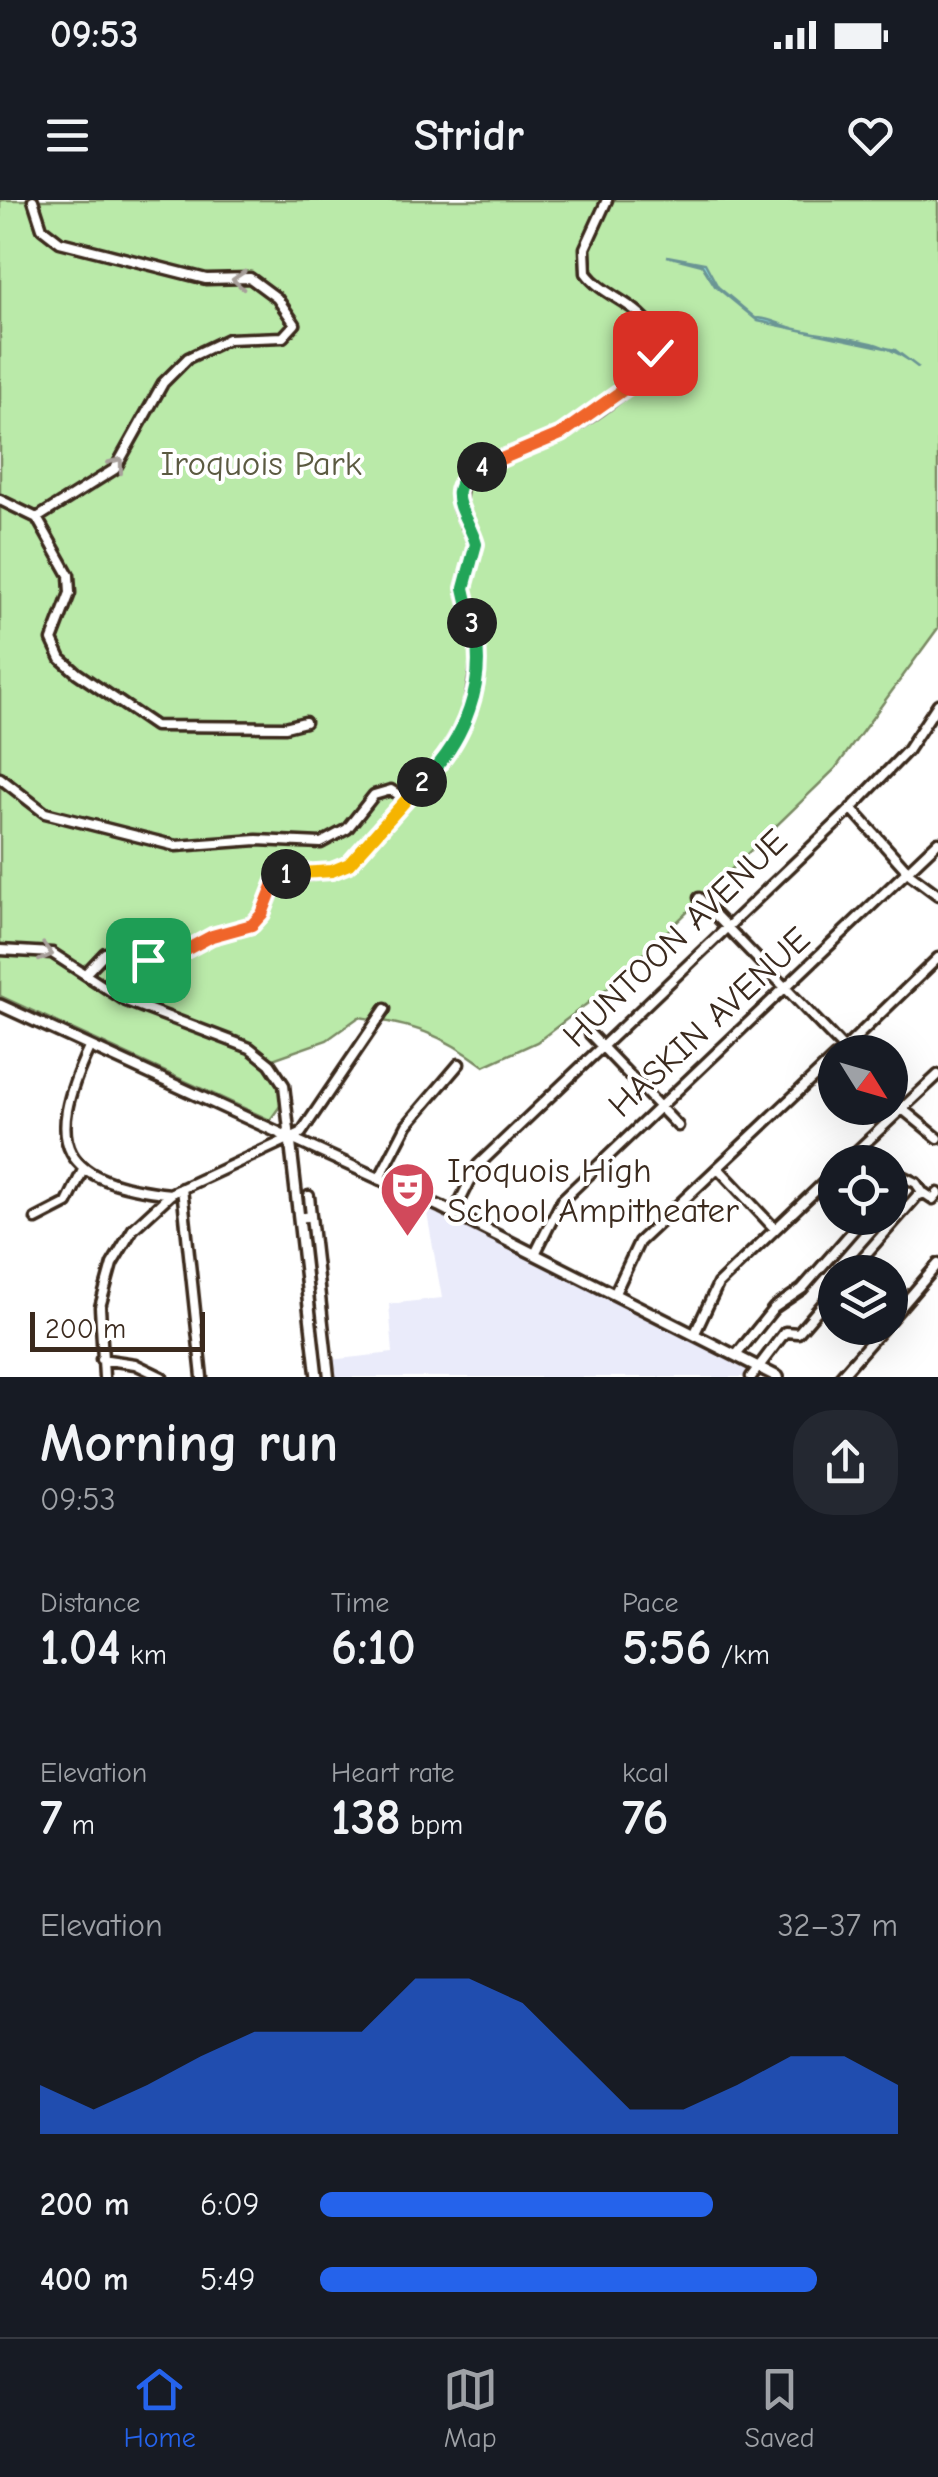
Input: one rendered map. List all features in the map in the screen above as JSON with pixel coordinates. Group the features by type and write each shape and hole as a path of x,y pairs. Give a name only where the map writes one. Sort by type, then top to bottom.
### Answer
{"main road":[{"path":"0,1005 454,1213 778,1377"},
{"path":"290,1139 317,1377"}],"street":[{"path":"33,200 42,228 60,242 206,279 250,278 277,298 294,321 283,337 228,339 181,363 162,384 116,469 37,518"},
{"path":"87,972 105,953 169,959 212,936 252,925 262,914 279,878 332,871 349,864 436,768 459,734 477,675 477,638 464,588 476,544 459,509 462,484 476,469 573,426 636,381 655,353 655,336 647,323 586,273 585,248 607,200"},
{"path":"0,500 37,518 67,571 70,594 53,633 55,650 77,673 147,722 284,727 304,722"},
{"name":"HUNTOON AVENUE","path":"454,1213 478,1164 852,808 908,750 938,704"},
{"path":"0,778 45,812 176,846 257,840 321,843 347,829 377,793 391,790 405,799"},
{"path":"852,808 908,872 938,895"},
{"name":"HASKIN AVENUE","path":"535,1254 558,1204 938,842"},
{"path":"699,898 825,1035"},
{"path":"0,950 46,951 87,972 126,1002 236,1040 261,1055 285,1088 290,1139"},
{"path":"859,1035 938,958"},
{"path":"104,1377 100,1307 112,1264 133,1229 170,1194 301,1133 385,1010"},
{"path":"590,1034 678,1126"},
{"path":"90,1048 64,1114 67,1143 84,1168 119,1187 170,1194"},
{"path":"379,1178 406,1125 459,1064"},
{"path":"615,1293 639,1242 818,1075"},
{"path":"908,1103 938,1075"},
{"path":"908,1116 938,1138"},
{"path":"863,1145 884,1125"},
{"path":"36,1219 67,1202 84,1168"},
{"path":"718,1168 775,1230"},
{"path":"908,1179 923,1194 933,1199 938,1194"},
{"path":"182,1188 202,1377"},
{"path":"695,1332 718,1284 818,1188"},
{"path":"866,1255 923,1194"},
{"path":"309,1196 328,1377"},
{"path":"300,1218 311,1216"},
{"path":"737,1354 774,1308 802,1289 849,1235"},
{"path":"908,1299 938,1264"},
{"path":"752,1377 785,1332 798,1333 818,1310"},
{"path":"840,1377 868,1345"},
{"path":"101,1359 134,1364 162,1377"}],"shaded area":[{"path":"426,1208 749,1370 743,1377 323,1377 321,1361 393,1353 389,1304 442,1298"}],"green space":[{"name":"Iroquois Park","path":"0,200 938,200 938,628 835,769 614,983 537,1042 484,1066 425,1032 359,1017 327,1040 267,1061 285,1099 270,1120 0,996"}],"water":[{"path":"667,256 705,263 718,287 755,318 796,329 758,321 715,286 702,265"},
{"path":"812,332 862,341 886,348"}],"place":[{"name":"Iroquois High School Ampitheater","path":"408,1239"}],"route":[{"path":"148,960 169,959 212,936 252,925 262,914 273,885 289,873 332,871 349,864 443,760 468,714 477,675 477,638 464,596 465,577 476,544 459,509 462,484 476,469 551,440 573,426 636,381 655,353"}]}
